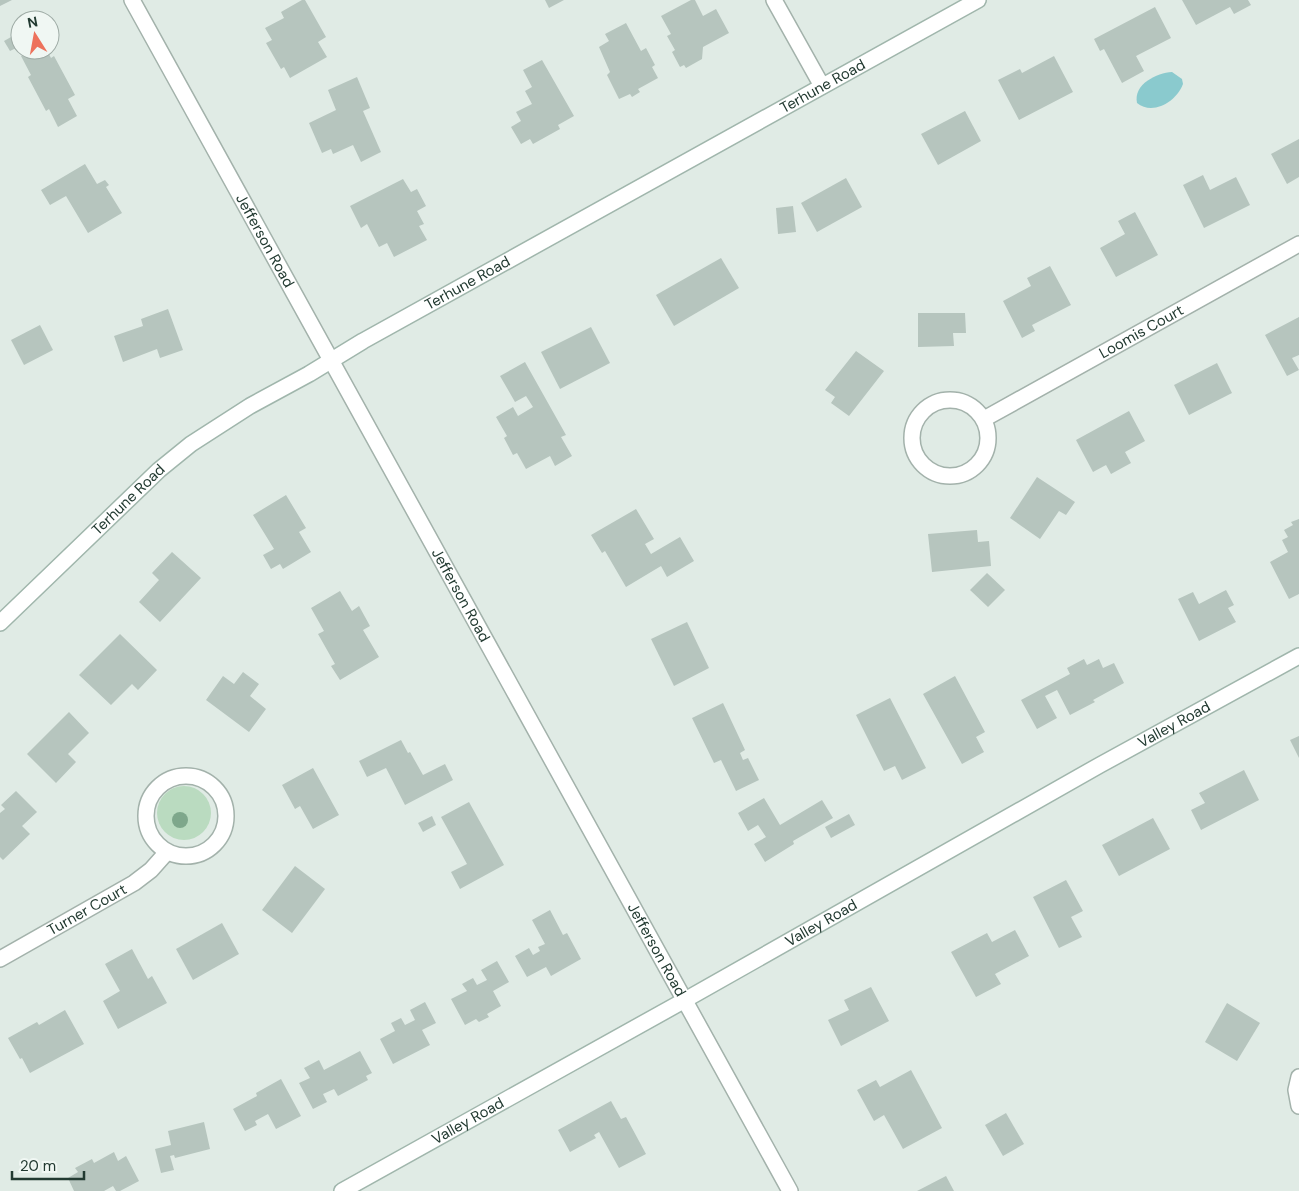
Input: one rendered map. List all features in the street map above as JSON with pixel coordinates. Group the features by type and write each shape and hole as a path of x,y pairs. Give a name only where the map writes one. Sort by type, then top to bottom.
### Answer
{"street":[{"name":"Jefferson Road","path":"132,0 790,1191"},
{"path":"774,0 822,86"},
{"name":"Terhune Road","path":"0,623 159,470 220,424 363,341 978,0"},
{"name":"Loomis Court","path":"984,419 1299,244"},
{"path":"940,401 964,402 975,408 984,419 988,431 988,444 984,456 976,466 965,474 952,476 939,474 928,469 919,460 914,450 912,437 914,426 920,415 929,406 940,401"},
{"name":"Valley Road","path":"342,1191 1299,656"},
{"path":"177,776 191,776 205,780 215,787 223,798 227,810 227,822 222,835 215,845 198,854 180,856 167,852 156,844 149,832 145,818 147,804 154,792 164,782 177,776"},
{"name":"Turner Court","path":"0,959 134,883 151,870 167,852"},
{"path":"1299,1077 1296,1090 1299,1106"}],"green space":[{"path":"184,786 194,788 203,794 209,803 211,813 209,823 203,832 194,838 184,840 174,838 165,832 159,823 157,813 159,803 165,794 174,788"}],"water":[{"path":"1172,72 1182,79 1183,84 1176,96 1164,105 1157,107 1143,107 1137,103 1137,96 1142,85 1153,77"}],"building":[{"path":"0,0 12,0 0,6"},
{"path":"305,0 326,37 318,42 327,57 290,78 284,67 281,69 266,43 272,40 265,28 284,18 281,12"},
{"path":"545,0 564,0 549,8"},
{"path":"691,0 695,0 703,16 716,9 729,33 703,47 702,59 686,68 684,65 680,67 672,52 675,50 667,36 671,34 661,16"},
{"path":"1182,0 1248,0 1251,5 1234,14 1230,7 1196,25"},
{"path":"1155,7 1171,38 1136,56 1144,71 1122,83 1104,49 1100,51 1094,39"},
{"path":"626,23 641,51 646,48 655,65 652,67 658,78 638,89 640,92 632,97 630,94 619,99 607,75 610,72 599,47 609,41 605,34"},
{"path":"10,38 10,51 4,41"},
{"path":"1054,56 1073,92 1019,120 998,80 1020,69 1022,73"},
{"path":"23,60 56,60 75,95 68,99 77,116 58,127 49,109 46,111 28,77 31,75"},
{"path":"542,60 574,116 558,125 560,129 533,144 530,139 521,144 511,127 521,121 516,112 532,104 525,91 532,87 523,70"},
{"path":"357,77 370,108 363,111 381,152 361,162 353,145 333,154 331,149 322,153 309,123 336,110 328,90"},
{"path":"965,111 981,141 938,165 921,134"},
{"path":"1299,139 1299,177 1287,184 1271,154"},
{"path":"85,164 97,184 105,180 109,185 106,187 122,213 88,233 66,196 50,205 41,190"},
{"path":"1203,175 1210,190 1236,177 1250,205 1204,228 1183,185"},
{"path":"846,178 862,207 817,232 801,203"},
{"path":"403,179 411,192 417,189 426,206 417,211 424,224 419,226 427,240 394,257 387,243 379,247 367,224 361,228 350,206"},
{"path":"793,206 796,232 778,234 776,208"},
{"path":"1135,212 1158,255 1116,277 1100,248 1125,234 1118,221"},
{"path":"721,258 739,288 674,326 656,295"},
{"path":"1050,266 1071,305 1032,325 1035,331 1022,338 1003,301 1031,286 1027,278"},
{"path":"168,309 183,350 160,358 157,349 123,362 114,336 143,326 141,319"},
{"path":"918,313 965,313 966,333 953,333 954,346 918,347"},
{"path":"1299,317 1299,355 1292,358 1299,370 1287,376 1265,335"},
{"path":"40,325 53,350 24,365 11,340"},
{"path":"591,327 610,363 560,389 541,352"},
{"path":"856,351 884,371 849,416 831,403 835,397 825,390"},
{"path":"525,362 566,435 561,437 572,456 555,466 550,456 526,469 517,453 513,455 504,438 507,436 496,417 513,407 518,416 533,407 526,396 515,402 500,376"},
{"path":"1217,363 1232,393 1189,415 1174,385"},
{"path":"1129,411 1145,441 1125,452 1131,463 1111,474 1106,465 1093,472 1076,440"},
{"path":"1037,477 1075,502 1066,515 1059,511 1040,539 1010,518"},
{"path":"286,495 306,528 299,532 311,552 283,569 280,564 271,569 263,555 274,549 253,515"},
{"path":"636,509 654,539 645,544 651,554 680,537 694,561 667,577 661,566 626,587 605,551 602,553 591,535"},
{"path":"1299,519 1299,594 1289,599 1270,562 1288,552 1282,540 1288,537 1284,530 1293,525 1291,522"},
{"path":"977,530 978,542 989,541 991,566 932,572 928,534"},
{"path":"172,552 201,578 160,622 139,602 159,580 152,573"},
{"path":"987,573 1005,590 988,607 970,590"},
{"path":"1226,590 1234,605 1228,608 1236,622 1199,641 1178,599 1193,592 1199,604"},
{"path":"340,591 352,611 359,606 370,626 363,630 379,657 340,680 331,666 335,664 318,634 324,631 311,608"},
{"path":"687,622 709,668 674,686 651,639"},
{"path":"120,634 157,670 138,690 132,684 111,705 79,675"},
{"path":"1084,659 1087,665 1099,659 1103,668 1114,663 1124,683 1093,700 1095,702 1070,715 1057,690 1045,696 1057,718 1037,729 1021,700 1070,674 1067,668"},
{"path":"243,672 259,684 250,696 266,709 249,732 206,700 223,676 234,684"},
{"path":"955,676 985,732 976,737 984,752 962,764 923,694"},
{"path":"890,698 926,768 902,780 895,766 884,771 856,715"},
{"path":"723,703 745,750 740,753 743,760 748,758 759,780 736,791 721,760 714,763 692,718"},
{"path":"69,712 89,733 68,754 76,762 56,783 27,754"},
{"path":"1299,736 1299,758 1290,740"},
{"path":"401,740 423,775 445,764 453,780 405,805 386,768 367,777 359,761"},
{"path":"313,768 339,815 313,829 300,806 295,809 282,785"},
{"path":"1244,770 1259,800 1201,830 1191,810 1205,803 1199,793"},
{"path":"16,791 37,812 22,826 30,834 3,860 0,857 0,813 5,809 1,805"},
{"path":"764,798 780,825 822,800 833,818 793,841 794,844 765,862 754,844 766,837 758,825 748,831 738,813"},
{"path":"469,802 504,865 460,889 451,872 467,864 441,817"},
{"path":"849,814 855,825 831,838 825,827"},
{"path":"432,816 436,825 423,832 418,823"},
{"path":"1153,818 1170,849 1119,876 1102,845"},
{"path":"295,866 325,889 292,933 262,910"},
{"path":"1066,880 1083,911 1071,917 1082,937 1059,948 1033,897"},
{"path":"550,910 563,935 567,933 581,959 551,976 546,967 527,977 515,956 529,948 533,955 540,951 538,947 545,944 532,920"},
{"path":"222,923 239,954 193,980 176,949"},
{"path":"1015,930 1029,956 995,974 1001,984 976,997 951,952 987,933 992,942"},
{"path":"132,949 148,979 152,976 167,1003 118,1029 103,1001 120,991 105,964"},
{"path":"497,961 509,982 493,991 501,1006 487,1014 489,1017 479,1022 476,1019 465,1025 451,999 467,991 462,984 473,978 477,985 487,980 481,970"},
{"path":"871,987 889,1021 841,1046 828,1020 849,1010 844,1000"},
{"path":"425,1002 436,1023 422,1030 430,1045 393,1064 380,1039 395,1031 391,1023 401,1018 405,1025 415,1020 410,1010"},
{"path":"1227,1003 1260,1023 1237,1061 1205,1042"},
{"path":"65,1010 84,1044 30,1073 8,1038 37,1022 39,1025"},
{"path":"360,1051 372,1073 366,1076 368,1080 338,1096 334,1089 323,1094 327,1102 313,1109 299,1083 310,1078 304,1068 319,1060 324,1070"},
{"path":"911,1070 942,1128 903,1149 884,1115 874,1121 857,1090 876,1080 880,1087"},
{"path":"281,1079 301,1116 276,1129 268,1114 255,1121 257,1125 245,1131 233,1109 257,1096 256,1093"},
{"path":"611,1101 621,1119 626,1117 646,1154 619,1168 599,1132 594,1135 596,1138 570,1152 558,1130"},
{"path":"1006,1113 1024,1144 1003,1156 985,1125"},
{"path":"204,1122 210,1149 175,1158 174,1155 170,1156 174,1170 161,1173 155,1149 171,1145 168,1131"},
{"path":"114,1152 118,1161 126,1156 139,1181 120,1191 116,1191 113,1186 104,1191 74,1191 68,1178 78,1172 75,1168 92,1159 94,1163"},
{"path":"946,1176 954,1191 917,1191"}]}
